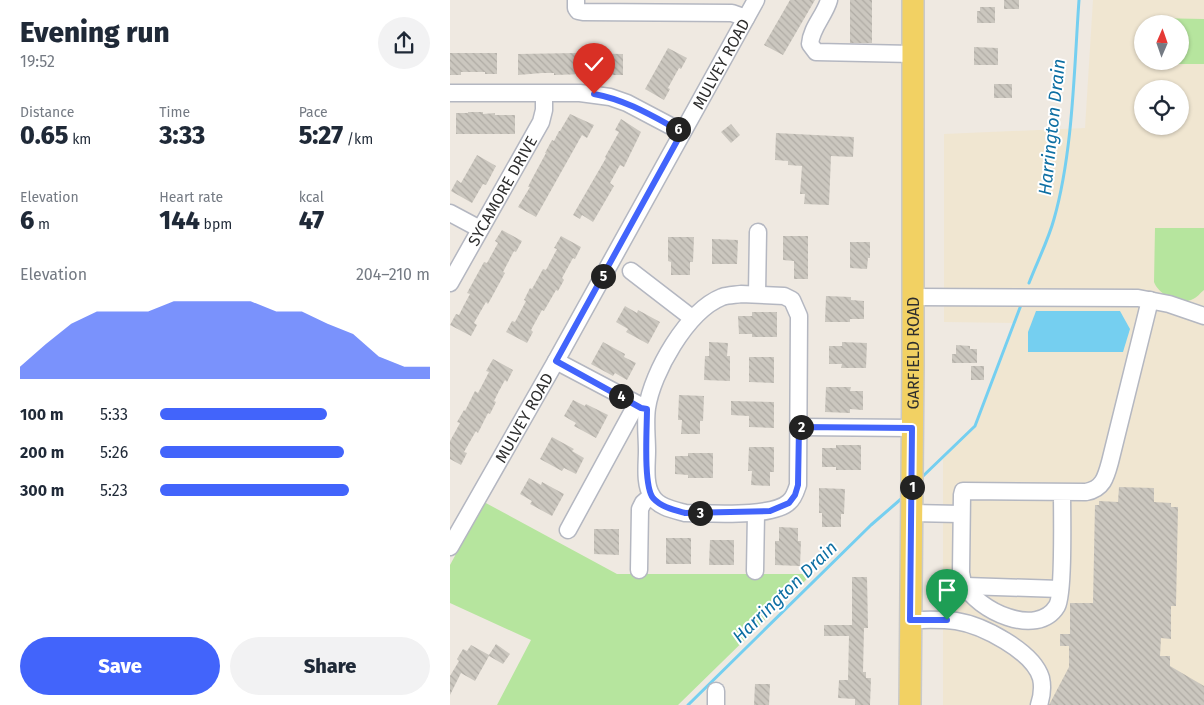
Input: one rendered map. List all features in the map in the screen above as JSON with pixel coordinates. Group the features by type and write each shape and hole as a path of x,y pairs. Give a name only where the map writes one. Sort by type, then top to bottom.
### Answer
{"main road":[{"name":"GARFIELD ROAD","path":"910,705 913,0"}],"street":[{"path":"576,0 576,8 578,11 583,12 732,13 746,18"},
{"name":"MULVEY ROAD","path":"450,547 556,361 756,0"},
{"path":"829,0 810,38 810,44 816,52 913,54"},
{"path":"450,93 580,93 610,97 627,102 682,132"},
{"name":"SYCAMORE DRIVE","path":"450,283 541,122 544,110 544,94"},
{"path":"450,213 480,229"},
{"path":"757,294 758,232"},
{"path":"631,270 692,318"},
{"path":"568,530 641,407 660,368 692,318 722,298 741,294 775,294 792,300 799,316 799,427 798,485 795,495 789,503 770,511 756,513 685,513 662,505 651,496 649,489 641,407"},
{"path":"912,297 1116,297 1150,300 1187,309 1204,316"},
{"path":"1062,492 1060,589 1057,606 1051,613 1036,620 1028,621 1016,619 995,611 977,600 966,586 961,573 963,491 1092,491 1103,483 1110,462 1150,300"},
{"path":"556,361 641,407"},
{"path":"799,427 912,428"},
{"path":"639,570 640,509 642,503 651,496"},
{"path":"755,571 756,513"},
{"path":"911,513 962,514"},
{"path":"966,586 1060,589"},
{"path":"910,620 958,621 979,628 1008,643 1025,656 1041,677 1042,696 1039,705"}],"shaded area":[{"path":"1093,0 1204,0 1204,705 943,705 943,459 976,427 1016,323 944,322 944,134 1085,128"}],"green space":[{"path":"1189,19 1204,19 1204,64 1189,64"},
{"path":"1155,228 1204,228 1204,290 1197,297 1186,301 1175,300 1165,295 1157,287 1154,282"},
{"path":"484,502 617,574 812,574 678,705 497,705 531,640 450,603 450,565"}],"water":[{"path":"1036,311 1120,311 1130,329 1123,352 1028,352 1028,332"}],"building":[{"path":"790,0 815,0 783,55 764,45"},
{"path":"850,0 872,0 872,43 850,43"},
{"path":"1004,0 1019,0 1019,9 1004,9"},
{"path":"980,7 995,7 995,23 977,23 977,11 980,11"},
{"path":"974,47 998,48 998,65 974,65"},
{"path":"668,48 687,58 668,88 670,89 664,100 645,89"},
{"path":"450,53 497,53 497,74 461,72 461,75 450,75"},
{"path":"518,54 623,54 623,75 611,75 611,72 587,72 587,74 554,75 554,73 542,73 518,75"},
{"path":"994,84 1012,84 1012,98 994,98"},
{"path":"456,113 515,115 515,134 456,134"},
{"path":"570,114 594,125 587,138 582,135 536,217 518,207 530,187 528,187 552,140 554,141"},
{"path":"621,119 641,132 624,167 620,165 610,183 614,186 593,222 582,215 580,219 573,215 619,132 615,130"},
{"path":"731,124 740,135 731,143 721,132"},
{"path":"776,133 854,137 853,157 831,156 829,205 804,204 805,194 800,194 802,166 788,165 788,161 775,160"},
{"path":"477,155 496,166 486,185 483,184 472,203 451,191 457,180 461,183"},
{"path":"502,230 522,241 516,252 514,251 503,272 505,273 488,304 486,302 474,323 477,325 471,336 450,325 456,314 459,315 470,294 467,293 484,262 487,263 498,243 495,241"},
{"path":"561,236 581,247 562,278 564,280 558,291 556,290 544,311 542,310 531,330 533,332 527,343 506,332 512,321 515,322 526,301 524,300 530,288 532,289 543,269 546,270 557,249 554,248"},
{"path":"783,236 808,236 808,279 794,279 794,261 783,260"},
{"path":"668,237 694,237 693,262 690,262 690,275 671,275 671,262 668,261"},
{"path":"712,239 738,240 737,264 712,264"},
{"path":"850,242 870,242 870,258 868,258 867,269 850,268"},
{"path":"826,296 851,297 851,300 864,301 864,319 850,319 850,322 825,322"},
{"path":"625,306 637,313 638,310 660,322 648,344 626,332 628,329 616,322"},
{"path":"752,312 777,312 777,337 752,337 752,334 739,334 738,316 752,316"},
{"path":"603,342 625,354 624,357 636,363 627,380 615,373 613,376 591,364"},
{"path":"709,342 728,343 727,356 730,356 730,381 704,380 705,356 709,356"},
{"path":"842,342 867,343 866,368 841,368 842,364 829,364 829,346 842,346"},
{"path":"956,345 970,346 970,349 977,349 977,363 952,363 952,354 956,354"},
{"path":"749,357 774,357 774,383 749,382"},
{"path":"493,359 513,370 507,382 505,380 499,391 490,414 488,413 478,433 476,431 464,452 467,453 461,465 450,459 450,441 460,423 457,422 475,391 478,393 489,372 486,371"},
{"path":"971,366 984,366 984,380 971,380"},
{"path":"826,387 851,387 850,391 863,391 863,410 850,409 850,413 825,412"},
{"path":"679,395 704,396 703,421 700,421 700,434 681,434 682,420 678,420"},
{"path":"573,400 608,415 596,438 574,426 576,423 564,416"},
{"path":"731,401 774,402 774,428 749,427 749,416 731,415"},
{"path":"552,437 574,449 572,451 584,458 576,474 564,468 562,471 540,459"},
{"path":"836,445 861,445 861,470 836,470 836,467 822,467 822,448 836,448"},
{"path":"749,447 774,447 774,472 770,472 770,486 751,485 752,471 748,471"},
{"path":"688,453 713,453 713,478 688,478 688,475 675,474 675,456 688,456"},
{"path":"529,478 541,485 542,482 564,494 552,516 530,504 532,501 520,494"},
{"path":"1119,487 1154,488 1154,502 1171,503 1171,507 1178,507 1176,606 1171,606 1171,639 1161,638 1160,656 1170,656 1170,666 1204,686 1204,705 1049,705 1069,667 1069,646 1060,646 1060,634 1070,634 1070,603 1093,603 1095,505 1099,505 1099,501 1118,502"},
{"path":"819,488 845,489 844,514 841,514 841,527 822,527 822,513 819,513"},
{"path":"779,527 798,528 798,541 801,541 800,566 775,565 775,541 779,541"},
{"path":"594,529 619,529 619,555 594,554"},
{"path":"666,538 691,538 691,564 666,564"},
{"path":"710,540 734,540 734,565 709,565"},
{"path":"852,577 867,577 868,628 864,628 863,672 866,672 866,678 871,678 870,705 855,705 855,699 838,698 839,680 848,680 849,636 824,636 824,625 852,625"},
{"path":"496,644 510,654 503,664 489,656 475,681 461,673 450,695 450,676 459,661 457,659 463,649 467,651 471,645 489,655"},
{"path":"755,684 770,684 769,705 754,705"}],"waterway":[{"name":"Harrington Drain","path":"1029,283 1052,227 1065,166 1072,111 1079,0"},
{"name":"Harrington Drain","path":"921,478 975,426 1021,305"},
{"name":"Harrington Drain","path":"688,705 871,525 901,499"}],"route":[{"path":"594,94 627,102 682,132 556,361 641,408 647,409 647,474 651,496 662,505 685,513 756,513 770,511 789,503 795,495 798,485 799,427 912,428 910,620 947,620"}]}
